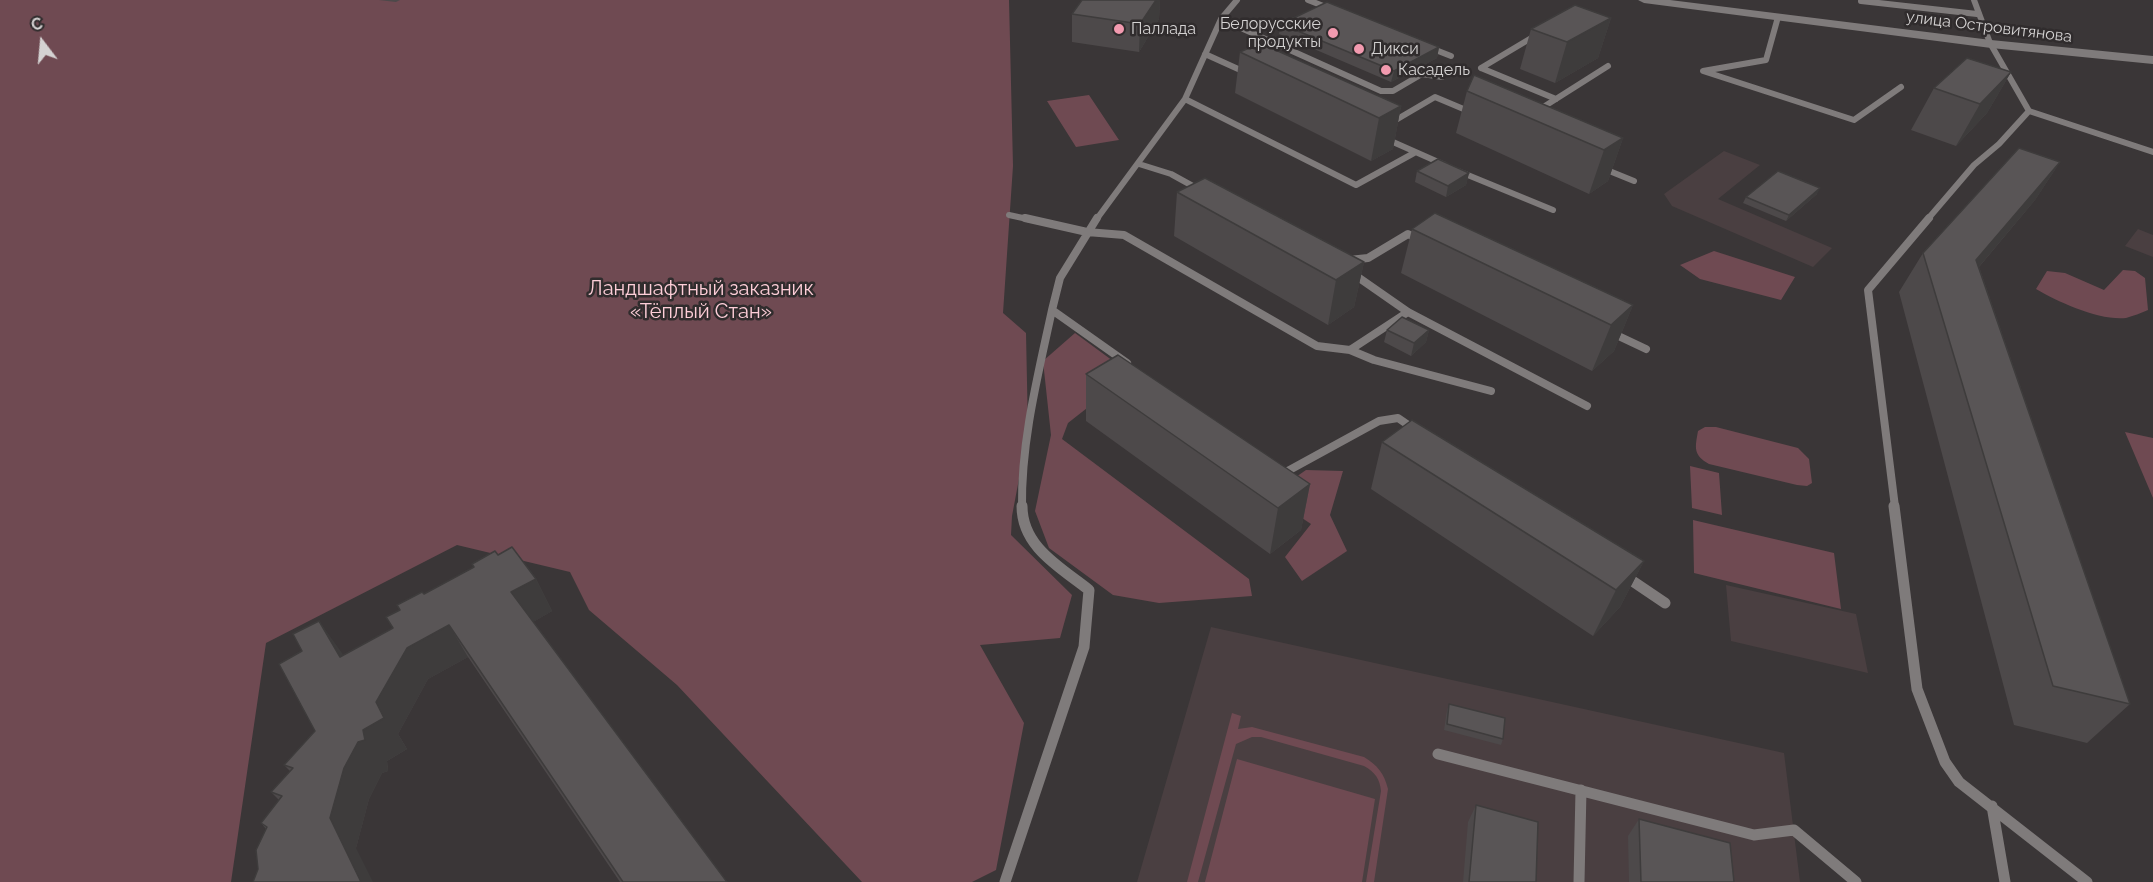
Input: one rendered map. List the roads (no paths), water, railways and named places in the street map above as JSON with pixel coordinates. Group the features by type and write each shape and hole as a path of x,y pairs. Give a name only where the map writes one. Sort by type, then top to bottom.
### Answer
{"main road":[{"name":"улица Островитянова","path":"1644,0 1991,44 2153,60"}],"lane":[{"path":"1005,882 1084,647 1088,616 1089,590 1037,548 1026,531 1020,513 1028,430 1060,278 1087,232 1185,99 1221,19 1238,0"},
{"path":"1308,0 1341,13"},
{"path":"1974,0 1977,14 1991,44 2029,111 2153,152"},
{"path":"1861,1 1977,14"},
{"path":"1778,17 1766,60 1703,71 1854,120 1901,87"},
{"path":"1221,19 1381,91 1393,91 1422,74 1442,77"},
{"path":"1538,34 1481,68 1556,99"},
{"path":"1418,43 1451,56"},
{"path":"1205,54 1258,78"},
{"path":"1529,117 1608,66"},
{"path":"1385,127 1435,97 1479,115"},
{"path":"1185,99 1356,185 1414,153"},
{"path":"2029,111 1999,144 1974,165 1868,290 1917,689 1945,762 1959,782 2087,882"},
{"path":"1374,133 1414,153 1552,210"},
{"path":"1139,164 1171,174 1206,193"},
{"path":"1593,164 1634,181"},
{"path":"1009,215 1087,232 1124,235 1317,345 1350,350 1374,360 1491,391"},
{"path":"1428,244 1408,234 1368,258 1336,261 1408,312 1587,406"},
{"path":"1052,310 1139,371"},
{"path":"1350,350 1408,312"},
{"path":"1605,329 1646,349"},
{"path":"1274,466 1284,473 1379,421 1398,418 1427,437"},
{"path":"1617,570 1665,603"},
{"path":"1438,754 1754,835 1794,830 1856,882"},
{"path":"1579,882 1581,790"},
{"path":"1992,806 2005,882"}],"place":[{"name":"Паллада","path":"1119,29"},
{"name":"Белорусские продукты","path":"1333,33"},
{"name":"Дикси","path":"1359,49"},
{"name":"Касадель","path":"1386,70"}],"park label":[{"name":"Ландшафтный заказник «Тёплый Стан»","path":"701,300"}]}
